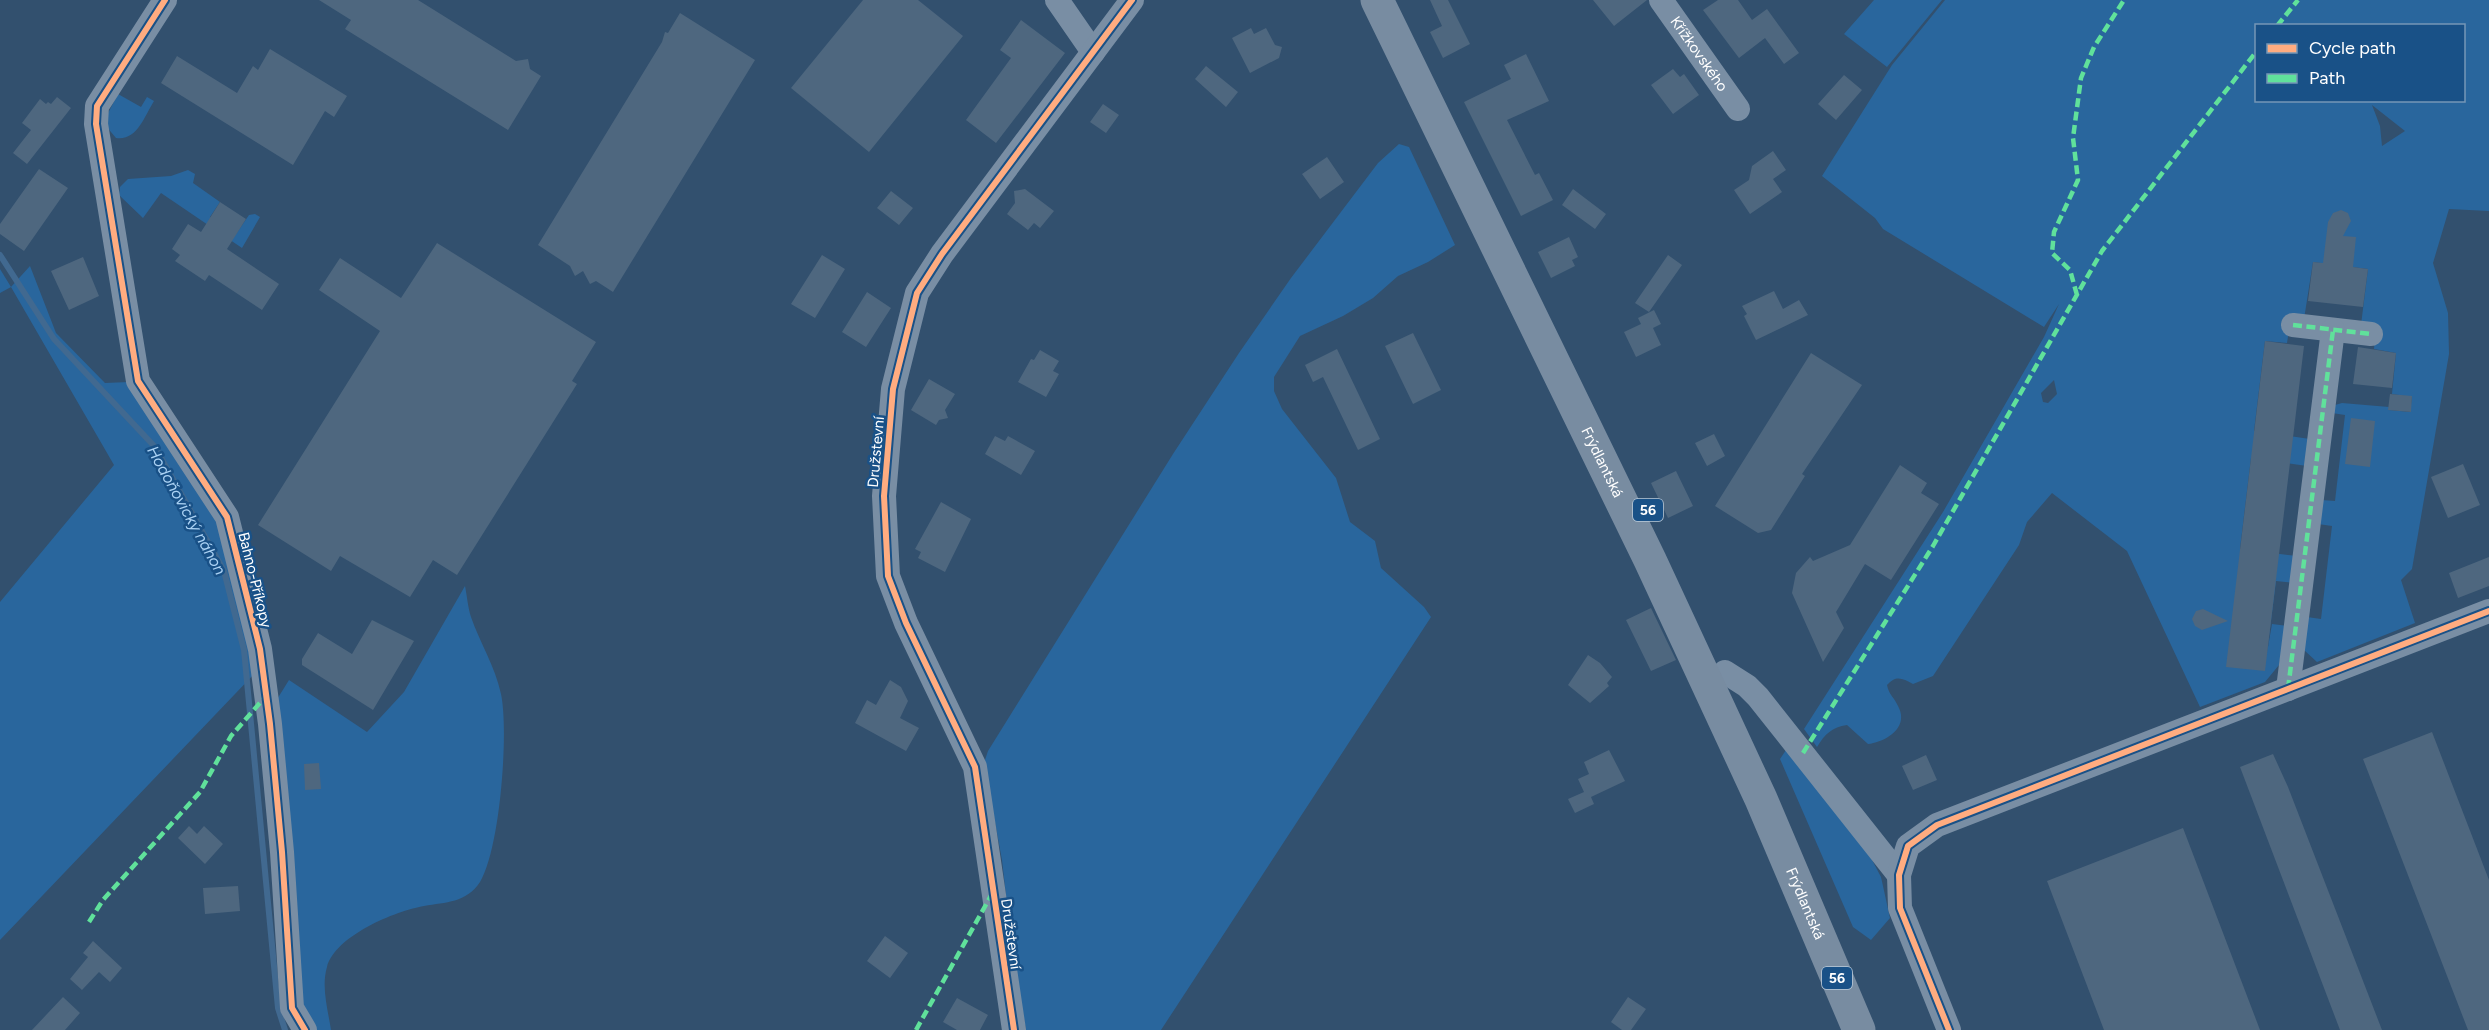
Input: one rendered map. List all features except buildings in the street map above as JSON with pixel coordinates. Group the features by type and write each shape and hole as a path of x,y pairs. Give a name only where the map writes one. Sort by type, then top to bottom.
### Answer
{"main road":[{"name":"Frýdlantská","path":"1377,0 1665,590 1761,799 1859,1030"},
{"name":"Frýdlantská","path":"1398,0 1725,672 1834,919 1879,1030"}],"street":[{"name":"Bahno-Příkopy","path":"165,0 97,106 96,124 138,381 227,517 260,649 281,842 292,1008 305,1030"},
{"path":"1057,0 1093,52"},
{"name":"Družstevní","path":"1014,1030 975,767 906,622 888,576 884,496 893,389 917,293 942,254 1132,0"},
{"name":"Křížkovského","path":"1661,0 1738,109"},
{"path":"2293,325 2371,334"},
{"path":"2288,689 2333,330"},
{"path":"1949,1030 1900,908 1899,875 1908,846 1937,825 2489,611"},
{"path":"1725,672 1758,697 1899,875"}],"shaded area":[{"path":"1874,0 1942,0 1887,67 1844,34"},
{"path":"1945,0 2489,0 2489,211 2449,209 2433,263 2448,313 2449,354 2412,569 2401,580 2415,623 2317,662 2304,650 2307,617 2321,619 2332,526 2318,524 2321,500 2335,501 2345,415 2332,413 2335,405 2342,403 2389,407 2389,410 2410,412 2412,397 2392,394 2396,353 2374,349 2376,327 2361,325 2368,269 2313,262 2304,319 2291,317 2287,343 2265,341 2254,431 2310,439 2307,466 2251,458 2240,549 2297,556 2294,583 2276,581 2267,653 2272,624 2288,626 2279,665 2265,682 2200,707 2127,551 2052,493 2027,522 2019,545 1933,676 1913,684 1896,679 1887,685 1901,714 1901,721 1894,732 1882,740 1868,744 1847,725 1829,732 1817,747 1804,729 1943,512 2044,337 2059,304 2044,327 1883,229 1875,218 1822,176 1892,65","holes":["2372,105 2405,131 2382,146 2380,126","2054,380 2057,394 2048,403 2043,402 2041,393"]},
{"path":"118,94 141,107 147,97 154,101 135,132 123,138 116,138 106,126 108,113"},
{"path":"1399,144 1409,147 1455,245 1428,262 1398,276 1373,298 1343,316 1300,336 1274,377 1274,391 1282,409 1336,478 1350,522 1375,541 1381,568 1424,607 1431,617 1161,1030 1026,1030 1012,948 1002,860 984,763 988,751 1173,454 1239,353 1291,278 1378,163"},
{"path":"188,170 195,174 193,183 220,202 210,217 236,234 249,215 255,214 260,217 242,248 161,193 143,218 119,195 120,187 128,179 171,176"},
{"path":"30,266 56,333 105,383 129,382 219,522 258,670 0,940 0,602 114,465 11,287"},
{"path":"0,269 11,287 0,293"},
{"path":"465,586 471,617 498,684 503,712 501,790 498,818 487,866 480,882 462,898 398,913 368,927 341,945 332,956 325,975 331,1030 310,1030 295,1009 271,709 289,680 367,732 404,692"},
{"path":"1788,747 1871,858 1881,877 1890,918 1871,940 1853,927 1780,759"}],"waterway":[{"name":"Hodoňovický náhon","path":"0,255 54,339 155,447 224,571 244,650 278,1008 285,1030"}],"marked path":[{"path":"2077,295 2070,270 2052,253 2054,232 2078,180 2073,138 2081,78 2094,47 2124,0"},
{"path":"2279,24 2298,0"},
{"path":"1803,753 1933,546 2102,251 2255,53"},
{"path":"2293,325 2371,334"},
{"path":"2288,689 2333,330"},
{"path":"89,922 103,900 200,792 231,736 266,696"},
{"path":"916,1030 993,892"}],"cycle path":[{"path":"165,0 97,106 96,124 138,381 227,517 260,649 270,724 282,852 292,1008 305,1030"},
{"path":"1014,1030 975,767 906,623 888,576 884,496 893,389 917,293 942,254 1132,0"},
{"path":"1949,1030 1900,908 1899,875 1908,846 1937,825 2489,611"}]}
